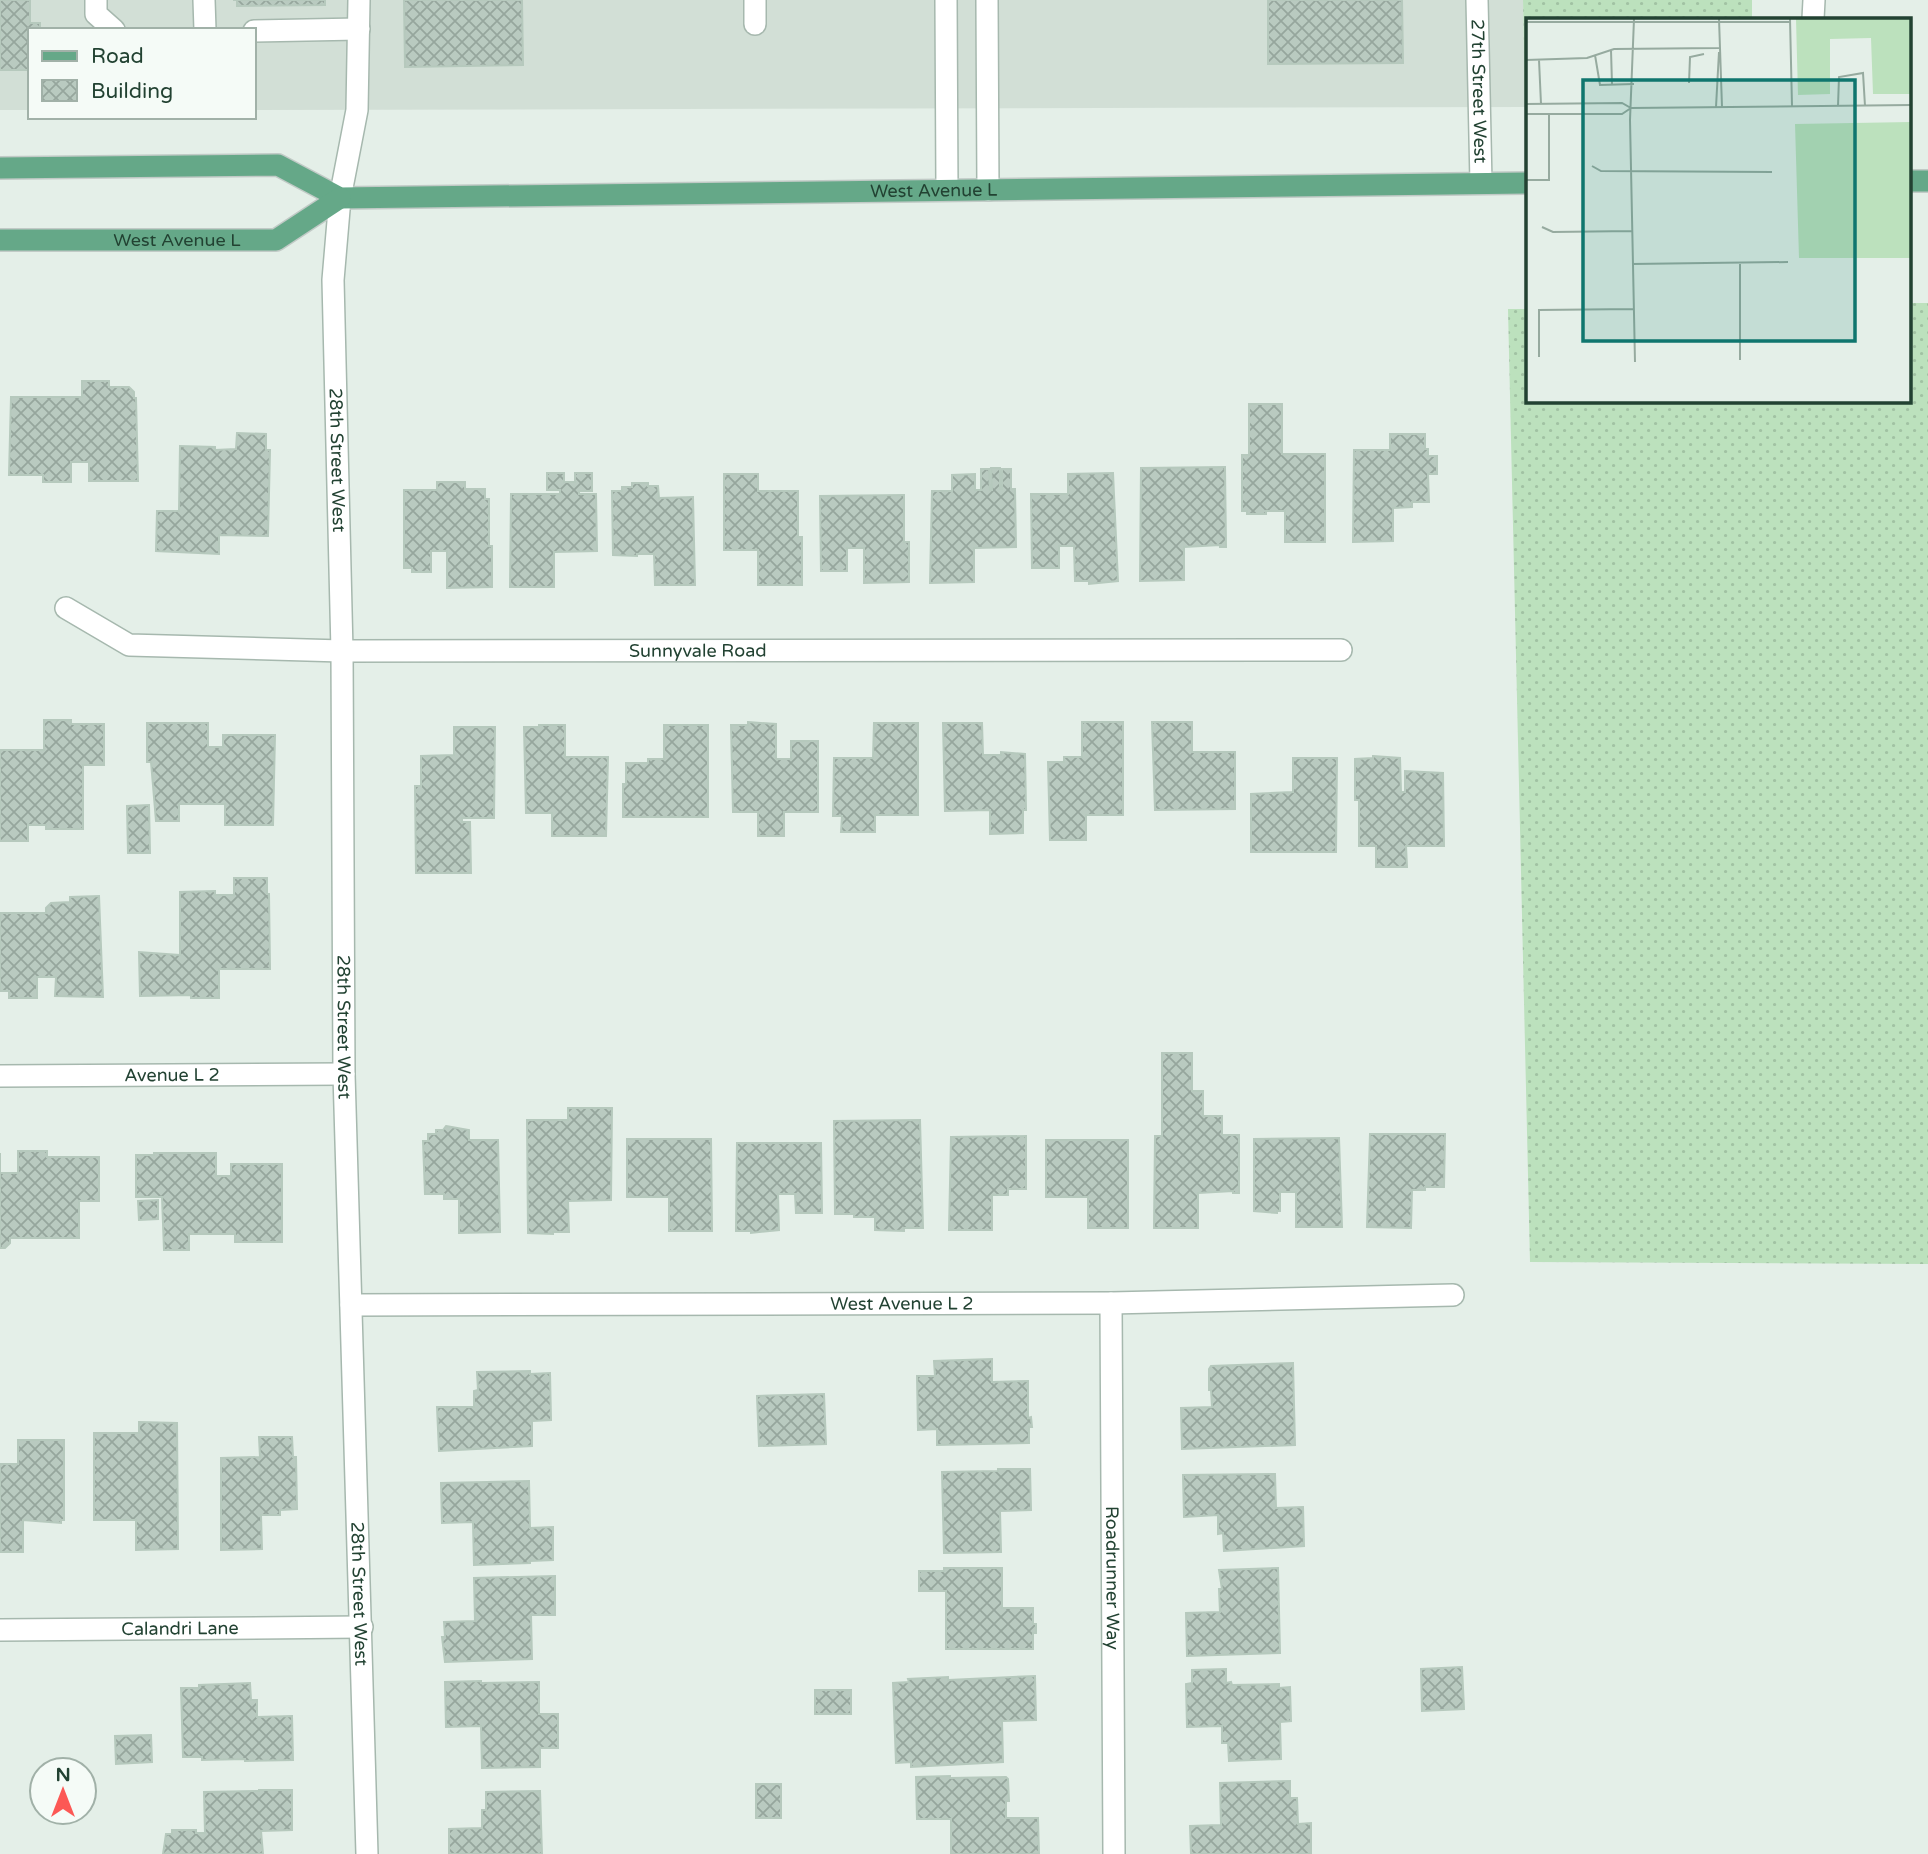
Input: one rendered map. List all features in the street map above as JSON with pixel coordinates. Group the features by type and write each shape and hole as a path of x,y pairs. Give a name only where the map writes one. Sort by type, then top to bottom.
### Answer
{"main road":[{"name":"West Avenue L","path":"0,168 278,165 340,198 1526,183"},
{"path":"1910,181 1928,181"},
{"name":"West Avenue L","path":"0,240 276,240 340,198"}],"street":[{"path":"96,0 96,14 112,28"},
{"path":"204,0 205,28"},
{"name":"28th Street West","path":"359,0 357,110 340,198 333,280 342,651 345,1074 367,1854"},
{"path":"755,0 755,24"},
{"path":"946,0 947,190"},
{"path":"987,0 988,190"},
{"name":"27th Street West","path":"1477,0 1481,183"},
{"path":"1813,18 1814,0"},
{"path":"256,31 359,29"},
{"name":"Sunnyvale Road","path":"66,608 129,645 342,651 1341,650"},
{"name":"Avenue L 2","path":"0,1076 345,1074"},
{"name":"West Avenue L 2","path":"351,1305 1111,1303 1453,1294"},
{"name":"Roadrunner Way","path":"1111,1303 1114,1854"},
{"name":"Calandri Lane","path":"0,1630 362,1627"}],"shaded area":[{"path":"0,0 1523,0 1525,107 256,110 256,28 28,28 28,110 0,110"}],"green space":[{"path":"1523,0 1752,0 1752,18 1526,18 1525,107"},
{"path":"1910,303 1928,303 1928,1264 1530,1262 1508,309 1526,309 1526,402 1910,402"}],"building":[{"path":"0,0 30,0 30,23 40,23 40,28 28,28 28,70 0,70"},
{"path":"237,0 325,0 325,5 237,6"},
{"path":"404,0 522,0 523,65 405,67"},
{"path":"1268,0 1402,0 1403,63 1268,64"},
{"path":"82,381 109,381 109,387 129,387 134,392 138,481 89,481 89,462 71,462 71,482 43,482 43,475 9,475 11,397 82,397"},
{"path":"1249,404 1282,404 1282,454 1325,454 1325,542 1285,542 1285,511 1247,514 1247,511 1242,511 1242,455 1249,455"},
{"path":"237,433 266,434 266,450 270,450 268,536 219,535 219,554 156,551 157,511 179,511 180,446 215,447 215,450 236,449"},
{"path":"1390,434 1425,434 1428,456 1437,456 1437,474 1428,474 1429,502 1412,502 1412,507 1393,508 1393,541 1353,542 1354,450 1390,450"},
{"path":"1225,467 1226,547 1184,547 1184,580 1140,581 1141,468"},
{"path":"991,468 1000,468 1000,489 1002,469 1011,469 1011,489 1015,489 1016,547 974,548 974,582 930,583 932,491 952,491 952,475 975,474 975,490 981,490 981,469 989,469 992,490"},
{"path":"547,473 564,473 564,482 575,482 575,473 592,473 592,491 579,491 579,494 596,494 597,551 554,552 554,587 510,587 511,494 560,494 560,490 547,490"},
{"path":"1113,473 1118,581 1089,584 1089,581 1075,581 1074,546 1059,546 1059,568 1032,568 1031,494 1068,494 1068,474"},
{"path":"724,474 758,474 758,491 798,491 802,585 758,585 758,550 724,550"},
{"path":"437,482 465,482 465,489 485,489 485,499 489,499 492,587 447,588 447,551 431,551 431,572 412,572 412,568 404,568 404,490 437,490"},
{"path":"632,483 658,486 659,498 693,497 695,585 655,585 654,554 613,555 612,491 632,487"},
{"path":"904,495 904,542 909,542 909,582 864,583 864,548 847,548 847,571 821,571 820,496"},
{"path":"44,720 71,720 71,724 104,724 104,765 83,765 83,829 46,829 46,825 28,825 28,841 0,841 0,750 44,750"},
{"path":"748,722 776,724 776,759 791,759 791,741 818,741 818,812 784,812 784,836 758,836 758,812 733,812 731,725 748,725"},
{"path":"1082,722 1123,722 1123,815 1086,815 1086,840 1050,840 1048,762 1064,762 1064,757 1082,757"},
{"path":"1152,722 1192,722 1192,752 1235,752 1235,809 1155,810"},
{"path":"147,723 208,723 208,747 223,747 223,735 275,735 273,825 225,825 225,804 179,804 179,821 156,821 151,762 147,762"},
{"path":"874,723 918,723 918,815 875,815 875,832 841,832 842,816 833,816 834,758 873,758"},
{"path":"943,723 982,723 983,755 1001,755 1001,752 1025,754 1026,810 1023,810 1023,833 990,834 990,810 945,811"},
{"path":"565,725 565,757 608,757 606,836 552,836 552,813 526,813 524,727"},
{"path":"664,725 708,725 708,817 623,817 626,763 648,763 648,759 664,759"},
{"path":"454,727 495,727 494,818 462,818 462,822 470,822 471,873 416,873 415,786 421,786 421,756 454,755"},
{"path":"1373,756 1400,758 1401,792 1405,792 1405,771 1443,773 1444,846 1406,846 1407,867 1376,867 1376,846 1359,846 1359,800 1355,800 1355,759"},
{"path":"1293,758 1337,758 1336,852 1251,852 1251,794 1293,792"},
{"path":"149,805 150,853 128,853 127,806"},
{"path":"234,878 267,878 270,969 219,969 219,998 191,998 191,995 140,996 139,952 180,955 180,892 215,891 215,895 234,895"},
{"path":"99,896 103,997 55,996 56,977 37,977 37,998 9,998 9,991 0,991 0,913 46,913 46,908 51,903 70,902 70,897"},
{"path":"1162,1053 1192,1053 1192,1091 1203,1091 1203,1116 1222,1116 1222,1135 1239,1135 1239,1193 1198,1193 1198,1228 1154,1228 1155,1136 1162,1136"},
{"path":"568,1108 612,1108 611,1200 568,1201 569,1232 528,1233 527,1120 568,1120"},
{"path":"920,1120 923,1228 904,1228 904,1231 875,1230 875,1217 835,1214 834,1121"},
{"path":"446,1126 469,1130 469,1140 498,1140 500,1232 459,1233 459,1199 444,1199 444,1194 425,1194 423,1141 428,1141 428,1134 436,1134 436,1130 443,1130"},
{"path":"1370,1134 1445,1134 1444,1187 1412,1190 1411,1228 1367,1227"},
{"path":"1026,1136 1026,1189 1008,1189 1008,1195 992,1195 992,1230 949,1230 951,1137"},
{"path":"1339,1138 1342,1227 1296,1227 1296,1192 1280,1192 1280,1211 1277,1213 1254,1211 1254,1139"},
{"path":"627,1139 711,1139 712,1231 669,1231 669,1197 627,1197"},
{"path":"1046,1140 1128,1140 1128,1228 1088,1228 1088,1197 1046,1197"},
{"path":"737,1143 821,1143 822,1213 796,1213 795,1194 778,1194 779,1230 751,1233 736,1231"},
{"path":"18,1151 47,1151 47,1157 99,1157 99,1201 79,1201 79,1238 10,1238 10,1243 5,1248 0,1248 0,1173 18,1173"},
{"path":"216,1153 216,1176 231,1176 231,1164 282,1164 282,1242 235,1242 235,1234 189,1234 189,1250 164,1250 162,1197 136,1197 136,1155"},
{"path":"158,1200 158,1219 139,1220 138,1201"},
{"path":"992,1359 992,1382 1028,1381 1028,1418 1031,1417 1032,1427 1029,1427 1029,1443 937,1445 937,1429 918,1430 917,1376 935,1376 934,1361"},
{"path":"1293,1363 1295,1445 1182,1449 1181,1408 1212,1407 1209,1390 1211,1366"},
{"path":"530,1371 530,1374 550,1373 551,1420 532,1421 532,1446 439,1451 437,1407 474,1407 474,1391 478,1390 477,1372"},
{"path":"824,1394 826,1444 759,1446 757,1396"},
{"path":"139,1422 177,1423 178,1549 136,1550 136,1520 94,1520 94,1433 139,1433"},
{"path":"259,1437 292,1437 293,1457 296,1457 297,1509 280,1510 280,1515 261,1515 262,1549 221,1550 221,1458 260,1457"},
{"path":"18,1440 64,1440 64,1520 61,1520 61,1523 23,1520 23,1552 0,1552 0,1464 18,1464"},
{"path":"1030,1469 1031,1510 1000,1511 1001,1552 944,1553 942,1472"},
{"path":"1275,1474 1276,1508 1303,1507 1304,1546 1224,1551 1223,1533 1218,1534 1218,1515 1184,1517 1183,1475"},
{"path":"529,1481 530,1528 553,1527 553,1560 474,1565 473,1522 442,1523 441,1483"},
{"path":"944,1568 1002,1568 1002,1608 1033,1608 1036,1633 1033,1633 1033,1649 946,1649 946,1591 919,1591 919,1571 944,1571"},
{"path":"1278,1568 1280,1653 1187,1656 1186,1613 1220,1612 1219,1589 1222,1589 1219,1570"},
{"path":"555,1576 555,1615 531,1615 532,1659 445,1662 442,1637 445,1637 444,1622 475,1621 474,1578"},
{"path":"1462,1667 1464,1709 1422,1711 1421,1669"},
{"path":"1226,1669 1226,1683 1231,1682 1232,1685 1279,1684 1279,1688 1290,1687 1291,1721 1280,1722 1281,1759 1229,1761 1228,1743 1222,1743 1222,1726 1187,1727 1186,1684 1192,1683 1192,1670"},
{"path":"1035,1676 1036,1720 1002,1721 1003,1762 911,1767 911,1762 896,1763 893,1683 909,1682 908,1679 948,1677 948,1680"},
{"path":"445,1682 539,1682 539,1714 558,1714 558,1748 540,1748 540,1767 482,1768 481,1726 446,1727"},
{"path":"250,1683 251,1700 257,1700 257,1717 292,1716 293,1760 202,1760 202,1757 183,1757 181,1688"},
{"path":"815,1690 851,1690 851,1714 815,1714"},
{"path":"151,1735 152,1762 116,1764 115,1736"},
{"path":"916,1777 1006,1777 1009,1801 1006,1801 1006,1818 1038,1818 1039,1854 951,1854 951,1819 917,1819"},
{"path":"1290,1781 1290,1798 1297,1798 1298,1824 1311,1823 1311,1854 1191,1854 1190,1826 1221,1825 1220,1783"},
{"path":"756,1784 781,1784 781,1818 756,1818"},
{"path":"292,1790 292,1830 261,1831 263,1854 163,1854 166,1834 172,1834 172,1830 196,1830 196,1833 205,1833 204,1792"},
{"path":"540,1791 542,1854 449,1854 449,1829 482,1828 486,1792"}]}
